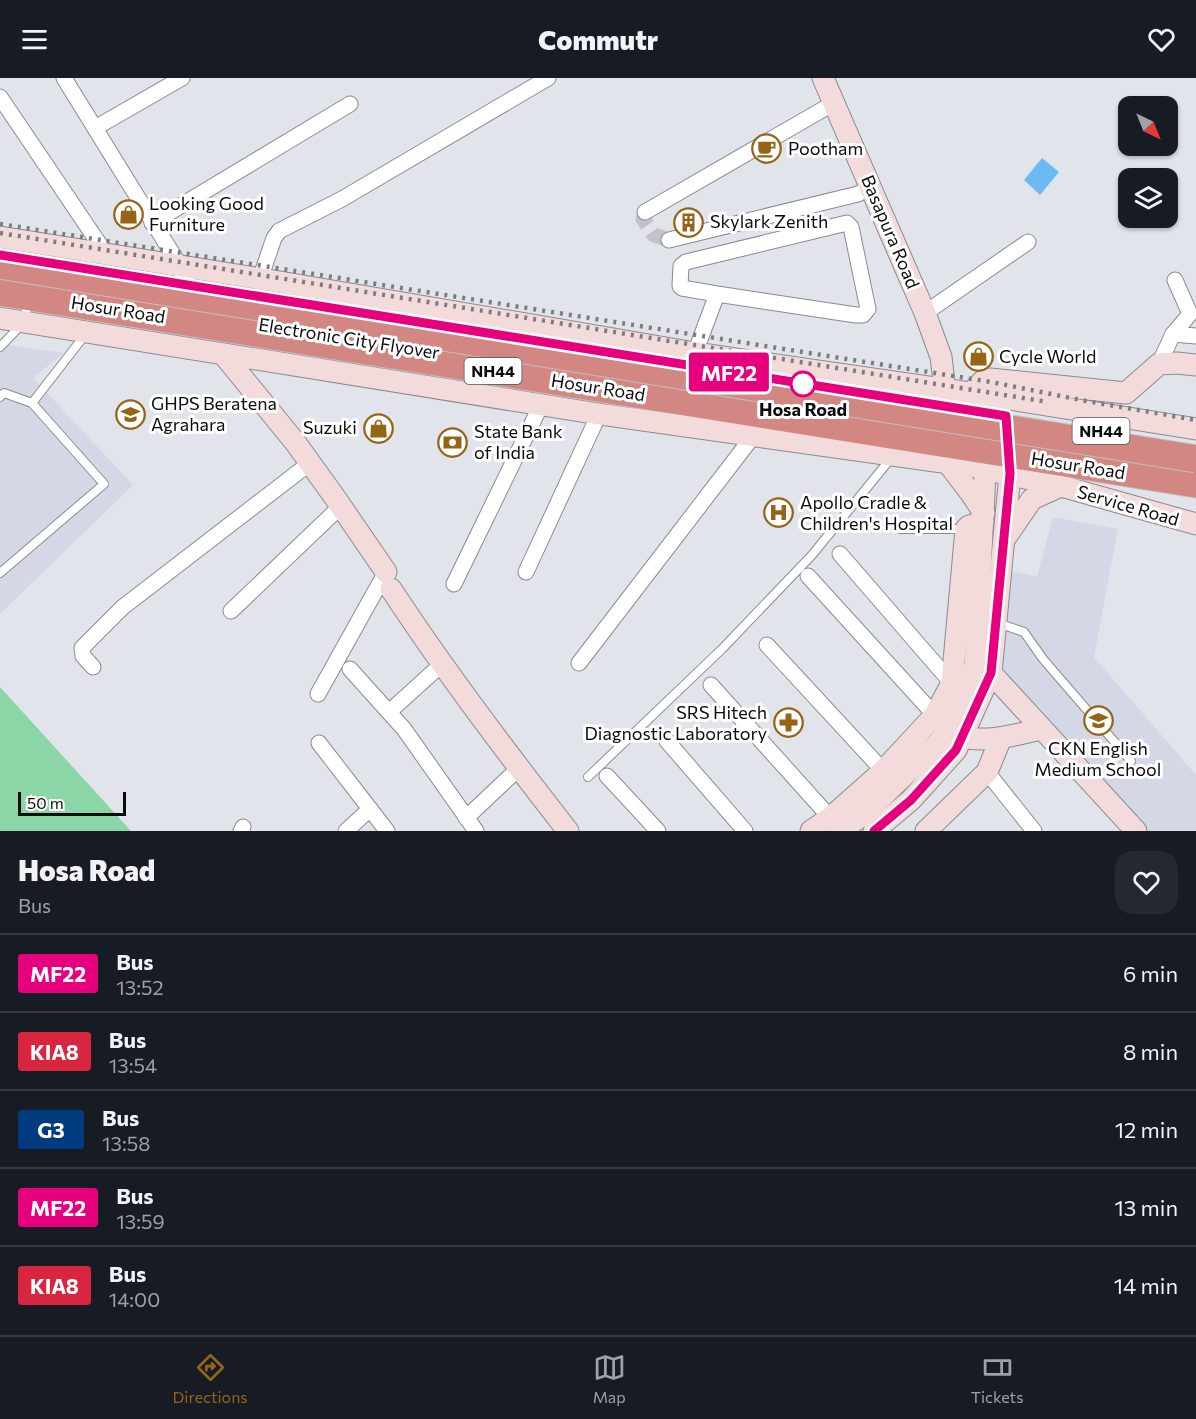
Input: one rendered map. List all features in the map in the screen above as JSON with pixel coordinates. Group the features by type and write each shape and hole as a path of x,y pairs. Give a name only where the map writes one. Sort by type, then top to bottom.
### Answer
{"highway":[{"name":"Hosur Road","path":"0,255 184,275 989,405 1196,446"},
{"name":"Electronic City Flyover","path":"0,265 1196,459"},
{"name":"Electronic City Flyover","path":"0,283 1196,475"},
{"name":"Hosur Road","path":"0,291 26,309 931,442 998,462 1196,484"}],"street":[{"path":"64,78 184,275"},
{"path":"95,128 182,78"},
{"path":"260,279 274,238 279,231 342,200 548,78"},
{"name":"Basapura Road","path":"823,78 925,313 941,357 945,390"},
{"path":"0,97 106,254"},
{"path":"645,212 834,104"},
{"path":"152,223 350,105"},
{"path":"669,240 858,194 871,188"},
{"path":"847,223 851,227 868,309 863,315 856,315 717,294 682,288 680,286 681,266 686,262 847,223"},
{"path":"0,237 106,254 184,275 260,279 695,352 945,390 989,405 1196,429"},
{"path":"925,313 1028,242"},
{"path":"811,831 839,828 864,814 889,777 929,753 991,673 1004,540 998,462 984,380 1126,393 1159,364 1173,334 1193,312 1175,280"},
{"path":"695,352 717,294"},
{"name":"Hosur Road","path":"0,318 26,309 87,332 599,414 754,435"},
{"path":"1173,334 1196,336"},
{"path":"223,354 342,507 442,664 568,831"},
{"path":"1159,364 1196,365"},
{"path":"454,584 541,405"},
{"path":"526,572 599,414"},
{"path":"579,663 754,435"},
{"name":"Service Road","path":"754,435 948,463 998,462 1061,486 1196,524"},
{"path":"931,442 948,463 977,521"},
{"path":"874,831 911,800 956,750 948,728 957,689 975,666 977,521 998,462"},
{"path":"93,667 83,656 82,648 123,607 310,463"},
{"path":"1004,540 1032,499 1061,486"},
{"path":"231,611 342,507"},
{"path":"840,554 957,689"},
{"path":"808,576 948,728 974,740 1001,738 1041,729"},
{"path":"318,694 388,580"},
{"path":"767,645 889,777"},
{"path":"389,712 442,664"},
{"path":"350,669 404,729 476,831"},
{"path":"991,673 1136,831"},
{"path":"711,685 839,828"},
{"path":"934,828 987,772 1001,738"},
{"path":"667,741 745,831"},
{"path":"319,743 387,831"},
{"path":"466,818 519,768"},
{"path":"987,772 1034,831"},
{"path":"607,776 658,831"},
{"path":"346,831 370,809"}],"lane":[{"path":"0,347 26,309"},
{"path":"32,403 87,332"},
{"path":"0,397 4,393 32,403 104,484 0,573"},
{"path":"588,777 722,649 812,555 893,456"},
{"path":"900,529 977,521"},
{"path":"996,623 1024,632 1042,658 1131,761"}],"shaded area":[{"path":"0,344 64,353 33,378 133,485 0,614"},
{"name":"CKN English Medium School","path":"1053,517 1118,529 1094,657 1196,775 1196,831 1149,831 996,666 1012,571 1037,577"}],"green space":[{"path":"0,687 131,831 0,831"}],"water":[{"path":"1042,158 1059,172 1040,195 1024,180"}],"tunnel":[{"path":"645,212 643,219 654,235 669,240"}],"railway":[{"path":"0,224 991,382 1196,420"},
{"path":"0,233 1048,402"}],"bus line":[{"name":"MF22","path":"0,255 1006,416 1010,474 991,673 956,750 911,800 874,831"}],"place":[{"name":"Pootham","path":"767,149"},
{"name":"Looking Good Furniture","path":"128,214"},
{"name":"Skylark Zenith","path":"689,222"},
{"name":"Cycle World","path":"978,357"},
{"name":"Hosa Road","path":"803,384"},
{"name":"GHPS Beratena Agrahara","path":"130,414"},
{"name":"Suzuki","path":"378,428"},
{"name":"State Bank of India","path":"453,442"},
{"name":"Apollo Cradle & Children's Hospital","path":"779,513"},
{"name":"CKN English Medium School","path":"1098,720"},
{"name":"SRS Hitech Diagnostic Laboratory","path":"788,723"}]}
